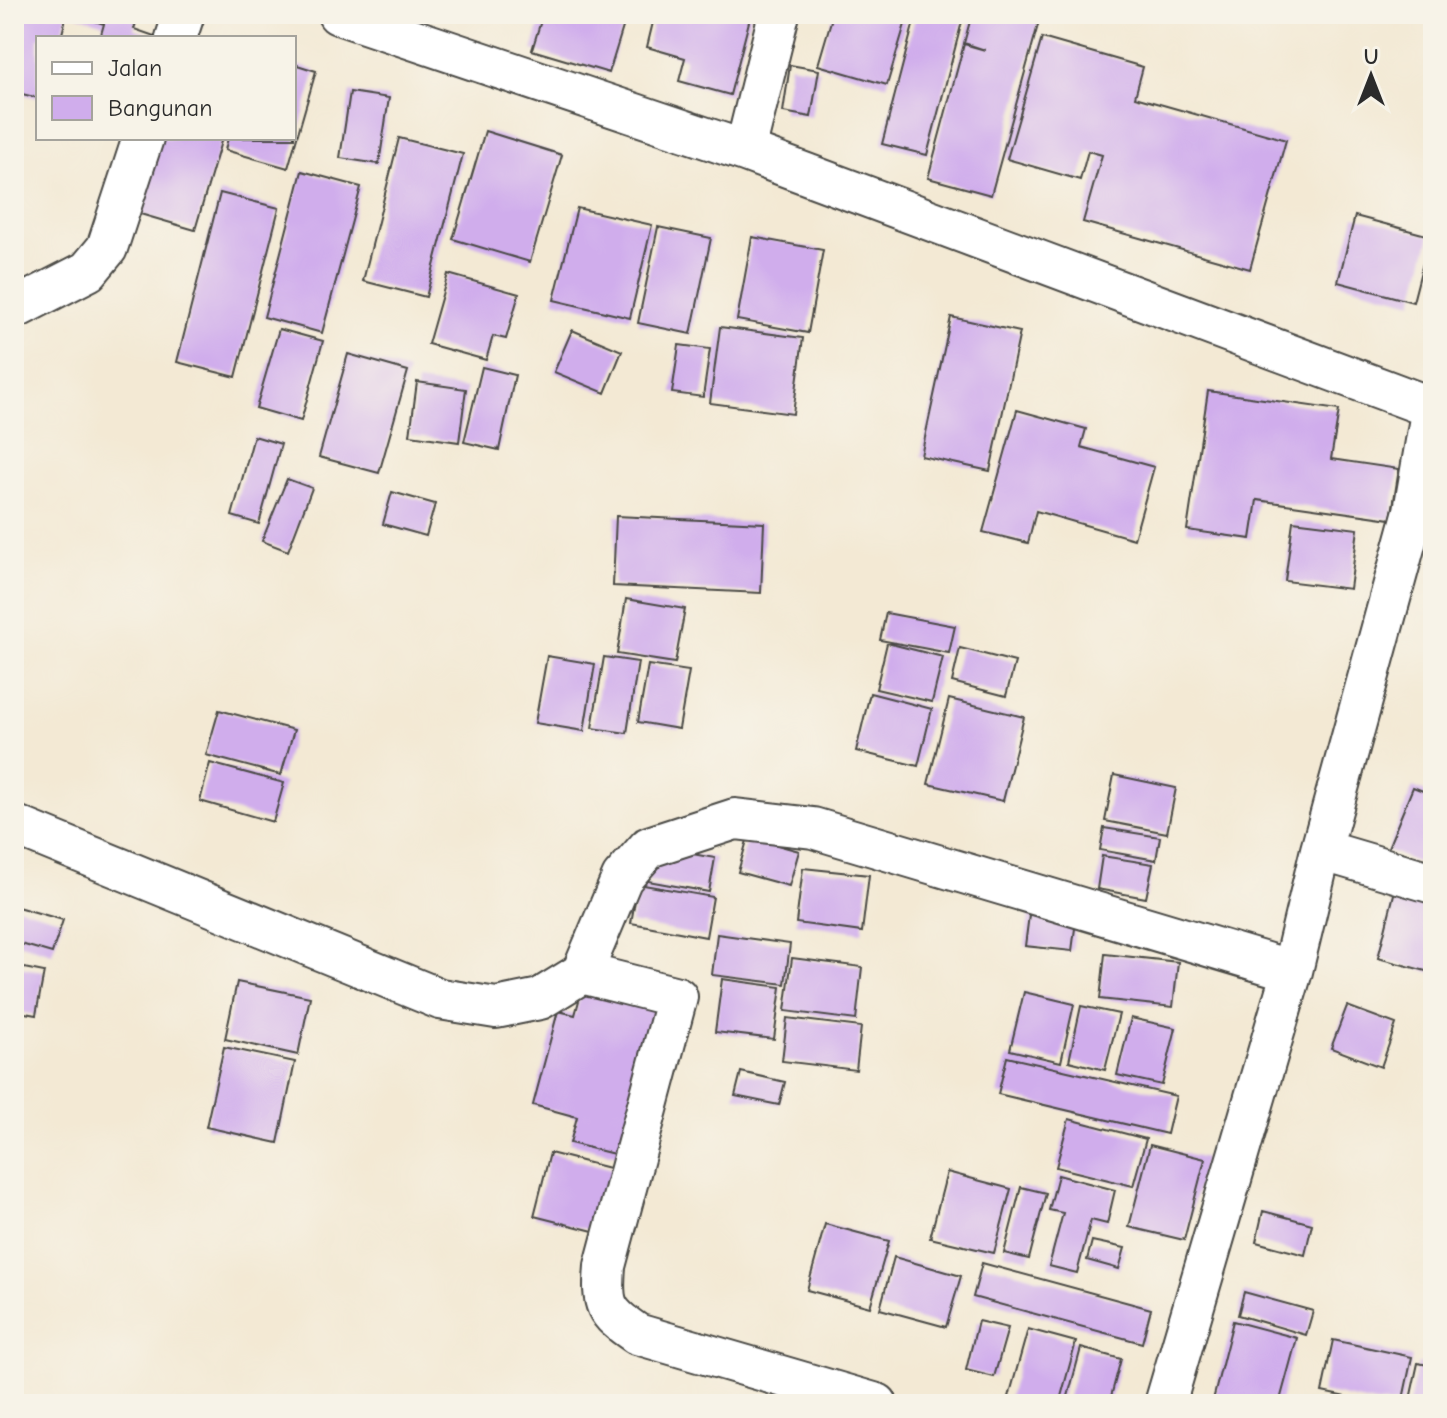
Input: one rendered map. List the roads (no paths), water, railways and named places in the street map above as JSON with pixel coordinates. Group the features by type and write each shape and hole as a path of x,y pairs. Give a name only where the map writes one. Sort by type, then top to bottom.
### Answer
{"street":[{"path":"177,36 184,14"},
{"path":"338,14 745,151 1432,404 1414,511 1321,850 1292,971 1165,1404"},
{"path":"745,151 779,14"},
{"path":"14,309 88,271 107,248 142,140"},
{"path":"14,825 440,999 496,1008 540,999 582,973 622,878 649,847 735,819 813,828 1292,971"},
{"path":"1321,850 1433,883"},
{"path":"582,973 677,997 605,1266 603,1296 614,1319 637,1334 877,1404"}]}
